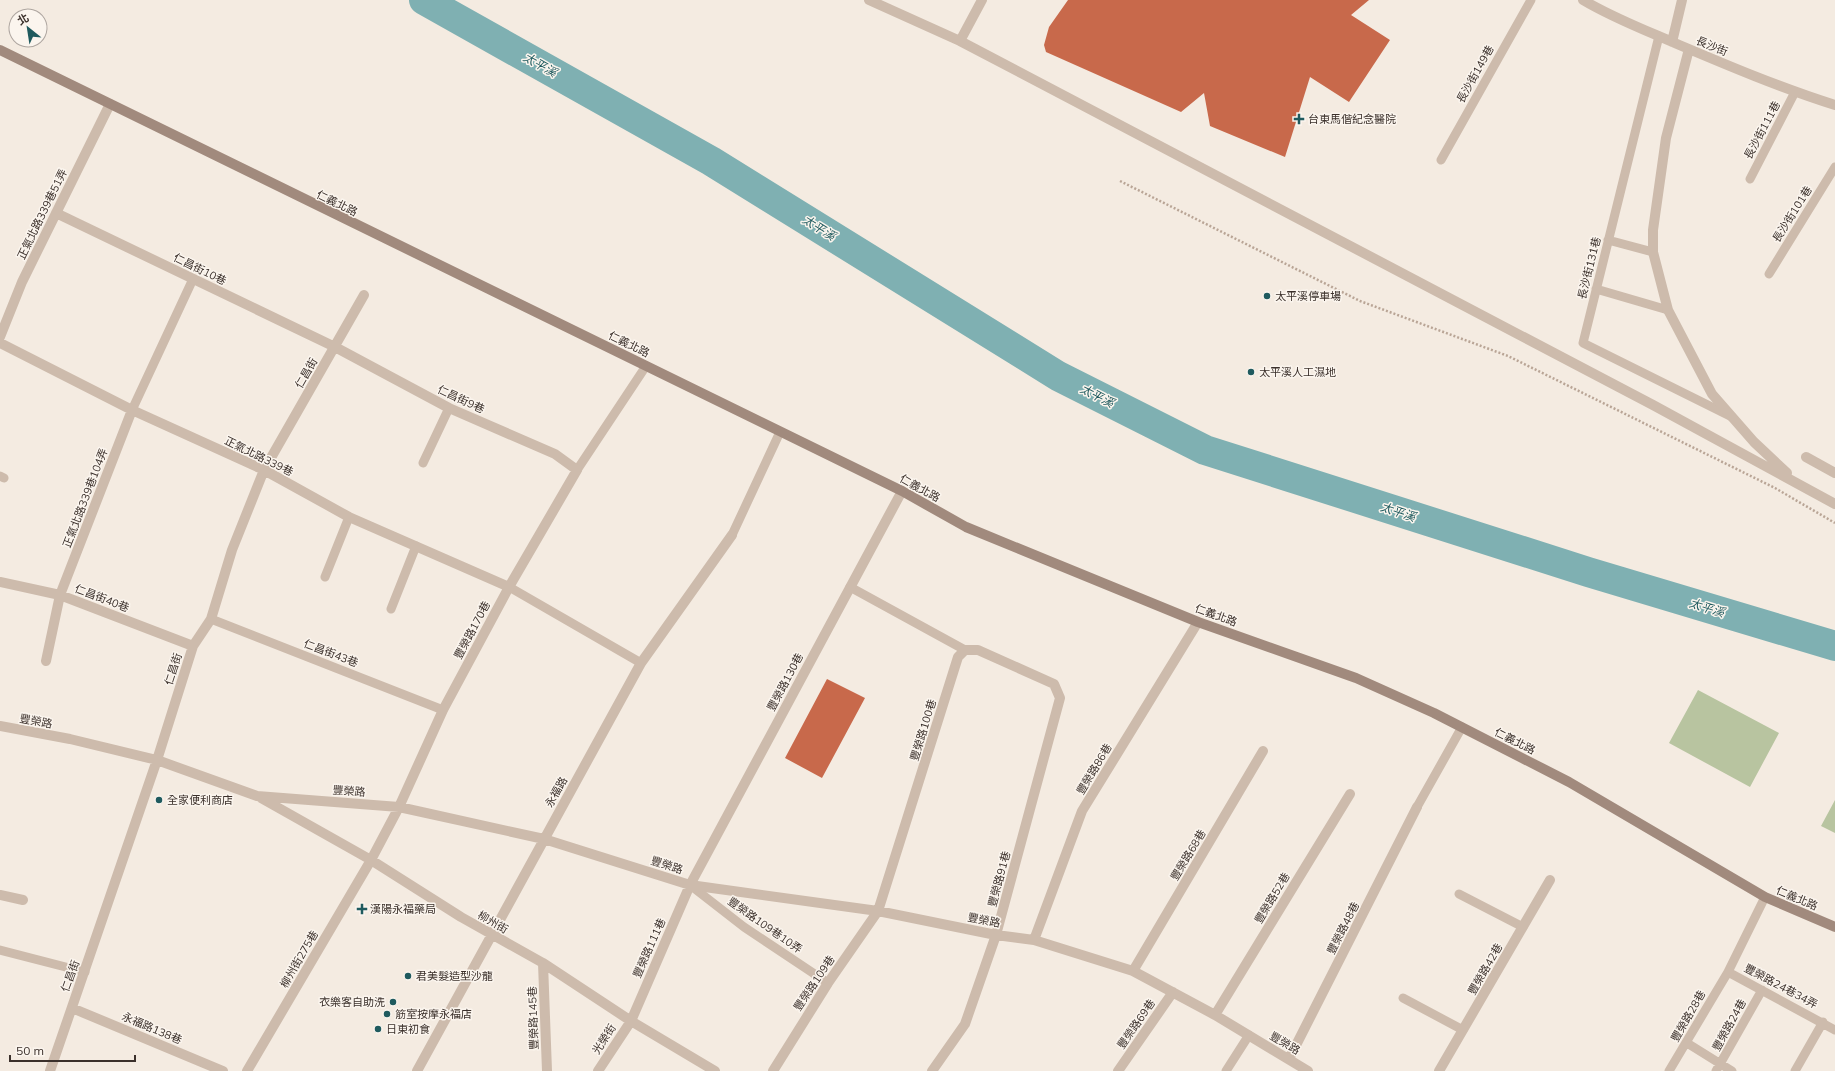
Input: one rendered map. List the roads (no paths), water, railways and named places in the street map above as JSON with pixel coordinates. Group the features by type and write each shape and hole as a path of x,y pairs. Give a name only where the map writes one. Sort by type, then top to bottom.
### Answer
{"street":[{"path":"869,0 960,41 1796,481 1835,504"},
{"path":"960,41 982,0"},
{"name":"長沙街","path":"1584,0 1607,14 1672,42 1795,92 1835,105"},
{"path":"1672,42 1682,0"},
{"path":"1689,49 1666,138 1653,230 1654,252 1668,310 1712,394 1754,442 1796,481"},
{"name":"仁義北路","path":"0,50 902,491 966,527 1198,622 1356,678 1462,727 1569,782 1765,897 1835,927"},
{"name":"正氣北路339巷51弄","path":"0,337 22,282 110,104"},
{"name":"仁昌街10巷","path":"56,213 335,347"},
{"name":"仁昌街","path":"50,1071 157,760 193,646 211,619 232,550 264,470 364,295"},
{"name":"正氣北路339巷","path":"0,343 132,410 264,470 349,517 509,587"},
{"name":"仁昌街9巷","path":"335,347 449,408 555,454 577,470"},
{"name":"正氣北路339巷104弄","path":"46,661 60,595 132,410"},
{"path":"1806,457 1835,473"},
{"name":"豐榮路170巷","path":"399,807 443,710 509,587 577,470"},
{"name":"豐榮路130巷","path":"690,885 902,491"},
{"name":"永福路","path":"417,1071 641,663 732,535"},
{"name":"仁昌街40巷","path":"0,582 60,595 193,646"},
{"name":"豐榮路86巷","path":"1034,940 1082,810 1198,622"},
{"name":"豐榮路91巷","path":"932,1071 965,1024 996,935 1060,698 1054,684 978,650 965,650"},
{"name":"豐榮路100巷","path":"878,911 958,657 965,650"},
{"name":"豐榮路","path":"0,726 70,739 157,760 257,796 399,807 544,839 690,885 878,911 996,935 1034,940 1133,971 1215,1015 1308,1071"},
{"name":"豐榮路68巷","path":"1133,971 1263,751"},
{"name":"豐榮路52巷","path":"1215,1015 1350,794"},
{"name":"柳州街","path":"257,796 371,860 491,935 543,963 630,1021 715,1071"},
{"name":"柳州街275巷","path":"247,1071 371,860 399,807"},
{"name":"豐榮路48巷","path":"1289,1059 1417,807"},
{"name":"豐榮路42巷","path":"1440,1071 1550,880"},
{"name":"豐榮路111巷","path":"630,1021 690,885"},
{"path":"0,895 23,900"},
{"name":"豐榮路109巷","path":"773,1071 828,983 878,911"},
{"name":"豐榮路145巷","path":"543,963 547,1071"},
{"name":"豐榮路69巷","path":"1118,1071 1173,992"},
{"name":"永福路138巷","path":"72,1008 223,1071"},
{"name":"光榮街","path":"598,1071 630,1021"}],"lane":[{"name":"長沙街149巷","path":"1441,160 1531,0"},
{"name":"長沙街131巷","path":"1659,36 1582,343 1733,417"},
{"name":"長沙街111巷","path":"1750,179 1795,92"},
{"name":"長沙街101巷","path":"1769,274 1835,167"},
{"path":"1608,240 1654,252"},
{"path":"132,410 192,279"},
{"path":"1596,289 1668,310"},
{"path":"577,470 646,366"},
{"path":"423,463 449,408"},
{"path":"732,535 780,432"},
{"path":"325,577 349,517"},
{"path":"390,609 416,546"},
{"path":"850,586 965,650"},
{"path":"509,587 641,663"},
{"name":"仁昌街43巷","path":"211,619 443,710"},
{"path":"1417,807 1462,727"},
{"name":"豐榮路109巷10弄","path":"690,885 744,927 828,983"},
{"path":"1458,894 1523,926"},
{"name":"豐榮路28巷","path":"1669,1071 1728,972 1765,897"},
{"path":"0,950 85,972"},
{"name":"豐榮路24巷34弄","path":"1728,972 1823,1022 1835,1030"},
{"name":"豐榮路24巷","path":"1718,1068 1762,990"},
{"path":"1403,998 1463,1030"},
{"path":"1795,1071 1823,1022"},
{"path":"1226,1071 1249,1035"},
{"path":"1686,1043 1718,1068 1732,1071"}],"waterway":[{"name":"太平溪","path":"424,0 711,161 1058,376 1205,450 1588,572 1835,646"}],"place":[{"name":"台東馬偕紀念醫院","path":"1299,119"},
{"name":"太平溪停車場","path":"1267,296"},
{"name":"太平溪人工濕地","path":"1251,372"},
{"name":"全家便利商店","path":"159,800"},
{"name":"漢陽永福藥局","path":"362,909"},
{"name":"君美髮造型沙龍","path":"408,976"},
{"name":"衣樂客自助洗","path":"393,1002"},
{"name":"筋室按摩永福店","path":"387,1014"},
{"name":"日東初食","path":"378,1029"}]}
